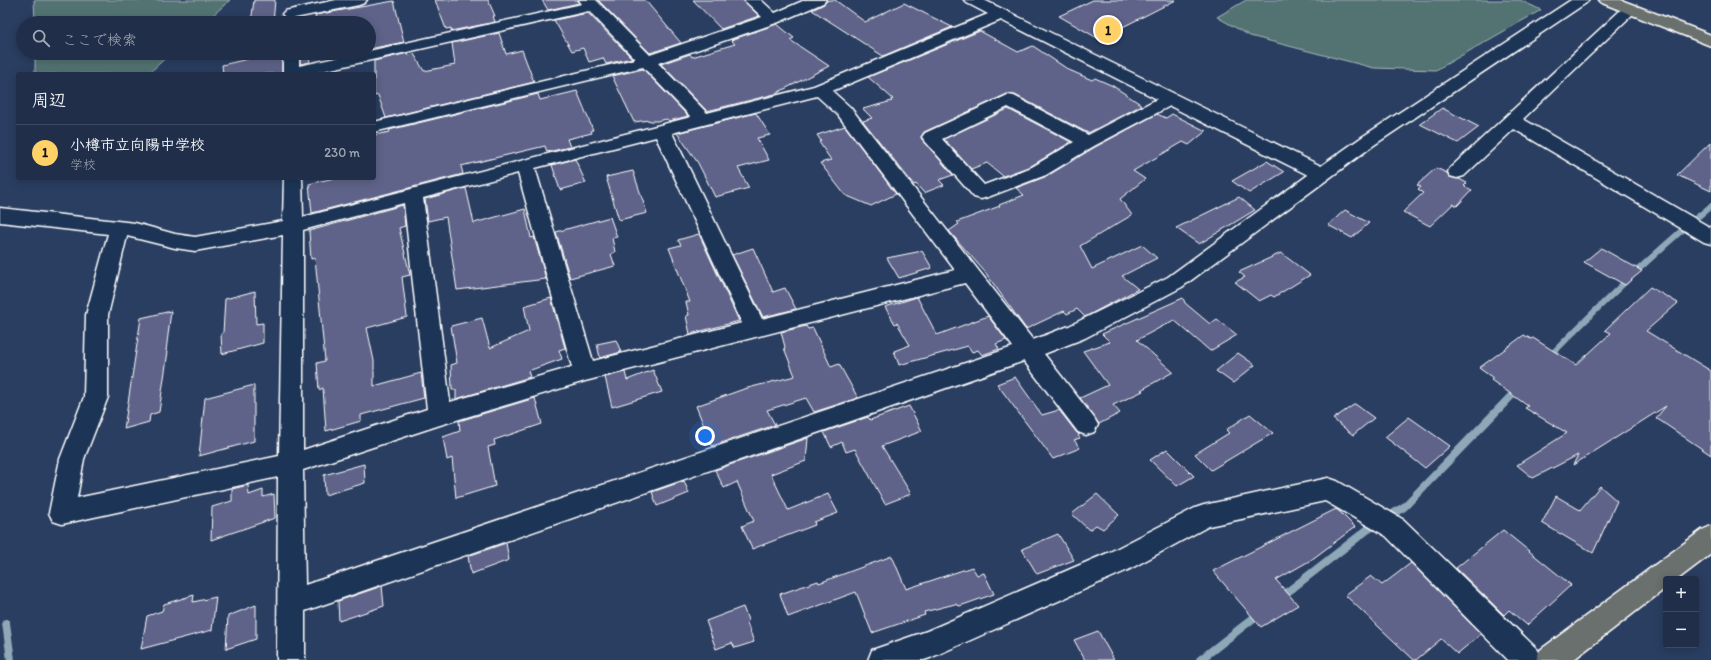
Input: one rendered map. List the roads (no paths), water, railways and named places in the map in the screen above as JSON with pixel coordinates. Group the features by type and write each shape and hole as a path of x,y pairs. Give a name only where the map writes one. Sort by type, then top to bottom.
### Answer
{"main road":[{"path":"1607,0 1711,41"},
{"path":"1550,660 1707,546"}],"street":[{"path":"291,12 360,0"},
{"path":"752,0 773,18"},
{"path":"376,127 647,61 773,18 818,0"},
{"path":"972,0 1323,175"},
{"path":"290,603 1028,351 1077,332 1175,282 1368,142 1581,0"},
{"path":"376,54 590,3 704,120"},
{"path":"1457,172 1630,9"},
{"path":"0,215 136,230 174,241 195,244 294,226 413,196 525,165 820,90 1000,15"},
{"path":"291,60 291,72"},
{"path":"299,72 350,60"},
{"path":"820,90 844,111 1086,425"},
{"path":"1088,142 1008,100 931,137 981,193 1040,172 1088,142 1170,99"},
{"path":"1512,120 1711,236"},
{"path":"662,131 756,329"},
{"path":"525,165 585,372"},
{"path":"291,660 290,603 294,226 293,180"},
{"path":"413,196 440,415"},
{"path":"119,228 96,315 96,397 72,459 62,513 291,464 440,415 585,372 969,274"},
{"path":"882,660 930,644 1119,561 1204,516 1328,489 1395,528 1528,660"}],"waterway":[{"path":"1548,358 1627,280 1668,242 1711,206"},
{"path":"1515,392 1518,389"},
{"path":"1281,597 1367,530 1404,507 1515,392"},
{"path":"1200,660 1260,613"},
{"path":"6,623 11,660"}],"place":[{"name":"小樽市立向陽中学校","path":"1108,30"}]}
